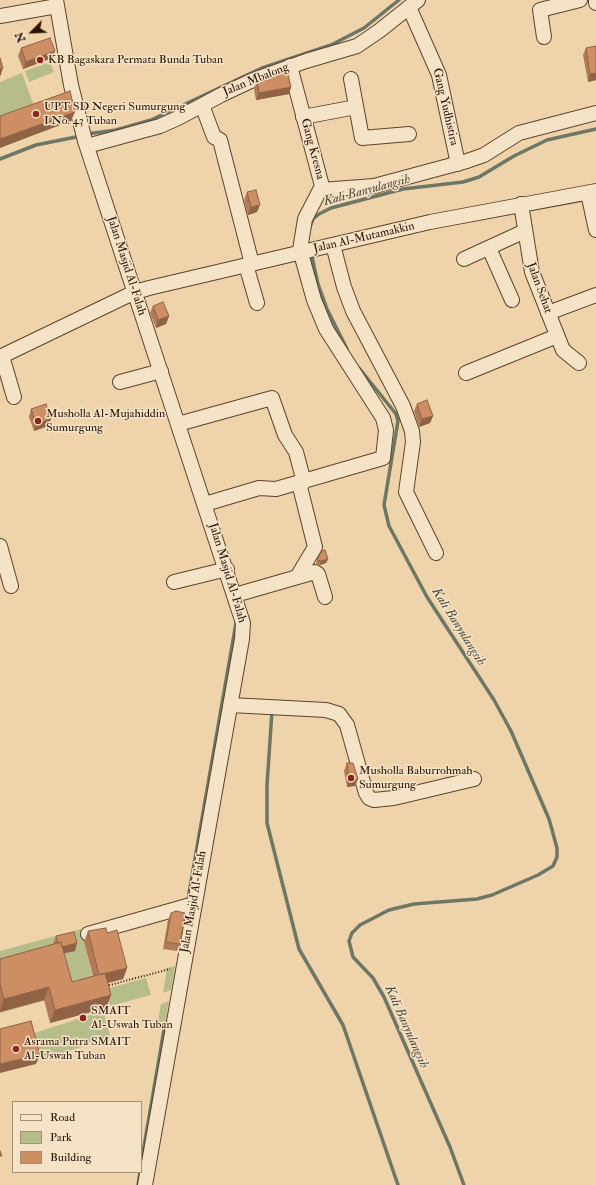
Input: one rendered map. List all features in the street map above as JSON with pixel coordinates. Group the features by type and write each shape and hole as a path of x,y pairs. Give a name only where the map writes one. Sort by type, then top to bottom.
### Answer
{"street":[{"path":"544,38 540,10 580,0"},
{"path":"0,16 56,3"},
{"name":"Jalan Masjid Al-Falah","path":"56,3 86,144 227,569 244,628 145,1185"},
{"name":"Jalan Mbalong","path":"86,144 160,126 237,87 290,66 361,44 413,4"},
{"name":"Gang Yudhistira","path":"413,4 439,75 458,164"},
{"name":"Gang Kresna","path":"290,66 321,181 321,190 305,218 300,242 314,300 326,329 383,418 386,430 383,455 381,459 302,483"},
{"path":"351,79 363,139 409,134"},
{"path":"202,105 214,138 220,140 256,302"},
{"path":"304,117 356,107"},
{"path":"321,190 374,186 458,164 479,157 519,133 596,114"},
{"path":"592,192 596,230"},
{"name":"Jalan Al-Mutamakkin","path":"1,357 134,292 430,222 592,192"},
{"name":"Jalan Sehat","path":"521,204 531,270 564,352 579,363"},
{"path":"464,260 525,231"},
{"path":"332,246 353,311 403,406 413,433 406,492 436,553"},
{"path":"489,248 512,300"},
{"path":"548,313 596,295"},
{"path":"466,373 557,336"},
{"path":"1,357 14,397"},
{"path":"120,382 161,371"},
{"path":"178,424 272,398 286,438 296,452 315,547 297,577"},
{"path":"205,504 260,488 276,490 302,483"},
{"path":"0,546 11,586"},
{"path":"174,582 227,569"},
{"path":"235,595 316,572 325,597"},
{"path":"230,705 326,710 339,714 347,725 366,792 369,798 374,800 390,799 474,779"},
{"path":"87,934 194,904"}],"path":[{"path":"103,987 183,966"}],"green space":[{"path":"50,62 54,72 29,82 25,71"},
{"path":"22,73 34,106 0,118 0,82"},
{"path":"81,929 95,987 0,1013 0,951"},
{"path":"175,966 171,990 163,993 167,968"},
{"path":"146,978 151,995 110,1006 105,989"},
{"path":"169,1001 165,1024 157,1027 161,1004"},
{"path":"103,1011 111,1038 42,1059 34,1033"}],"building":[{"path":"50,38 55,51 26,62 21,48"},
{"path":"596,46 596,73 590,74 586,48"},
{"path":"0,58 3,68 0,69"},
{"path":"287,70 291,87 259,93 257,81"},
{"path":"70,91 75,112 0,139 0,116"},
{"path":"256,190 260,205 251,207 247,192"},
{"path":"163,302 169,316 158,320 153,306"},
{"path":"427,400 433,416 422,419 417,404"},
{"path":"46,404 51,419 36,424 31,409"},
{"path":"325,550 328,559 321,561 317,560 322,551"},
{"path":"347,763 353,763 358,779 349,780"},
{"path":"176,911 185,913 180,944 166,942 171,913"},
{"path":"106,928 107,933 117,930 127,968 99,975 88,931"},
{"path":"74,932 77,943 62,947 61,942 58,943 56,936"},
{"path":"61,942 72,982 105,973 111,995 55,1010 49,987 4,999 0,985 0,959"},
{"name":"Asrama Putra SMAIT Al-Uswah Tuban","path":"31,1021 40,1055 0,1064 0,1029"}],"waterway":[{"path":"87,134 116,130 151,120 262,68 331,45 364,28 399,0"},
{"name":"Kali Banyulangsih","path":"310,227 313,219 331,208 403,189 463,182 479,177 514,156 547,140 596,129"},
{"path":"0,159 36,145 81,136"},
{"name":"Kali Banyulangsih","path":"311,252 318,284 327,309 347,349"},
{"name":"Kali Banyulangsih","path":"359,368 396,414 398,421 384,505 389,526 427,597 494,700 511,731 549,819 557,848 557,857 553,866 538,875 492,895 477,899 414,904 389,910 360,925 352,933 349,941 353,957 373,978 384,997 450,1147 464,1185"},
{"path":"188,899 236,623"},
{"path":"272,711 267,785 267,823 299,949 343,1025 398,1185"},
{"path":"142,1158 165,1024"},
{"path":"138,1185 140,1173"}],"place":[{"name":"KB Bagaskara Permata Bunda Tuban","path":"40,60"},
{"name":"UPT SD Negeri Sumurgung I No. 43 Tuban","path":"36,114"},
{"name":"Musholla Al-Mujahiddin Sumurgung","path":"38,421"},
{"name":"Musholla Baburrohmah Sumurgung","path":"351,778"},
{"name":"SMAIT Al-Uswah Tuban","path":"83,1018"},
{"name":"Asrama Putra SMAIT Al-Uswah Tuban","path":"16,1049"}]}
